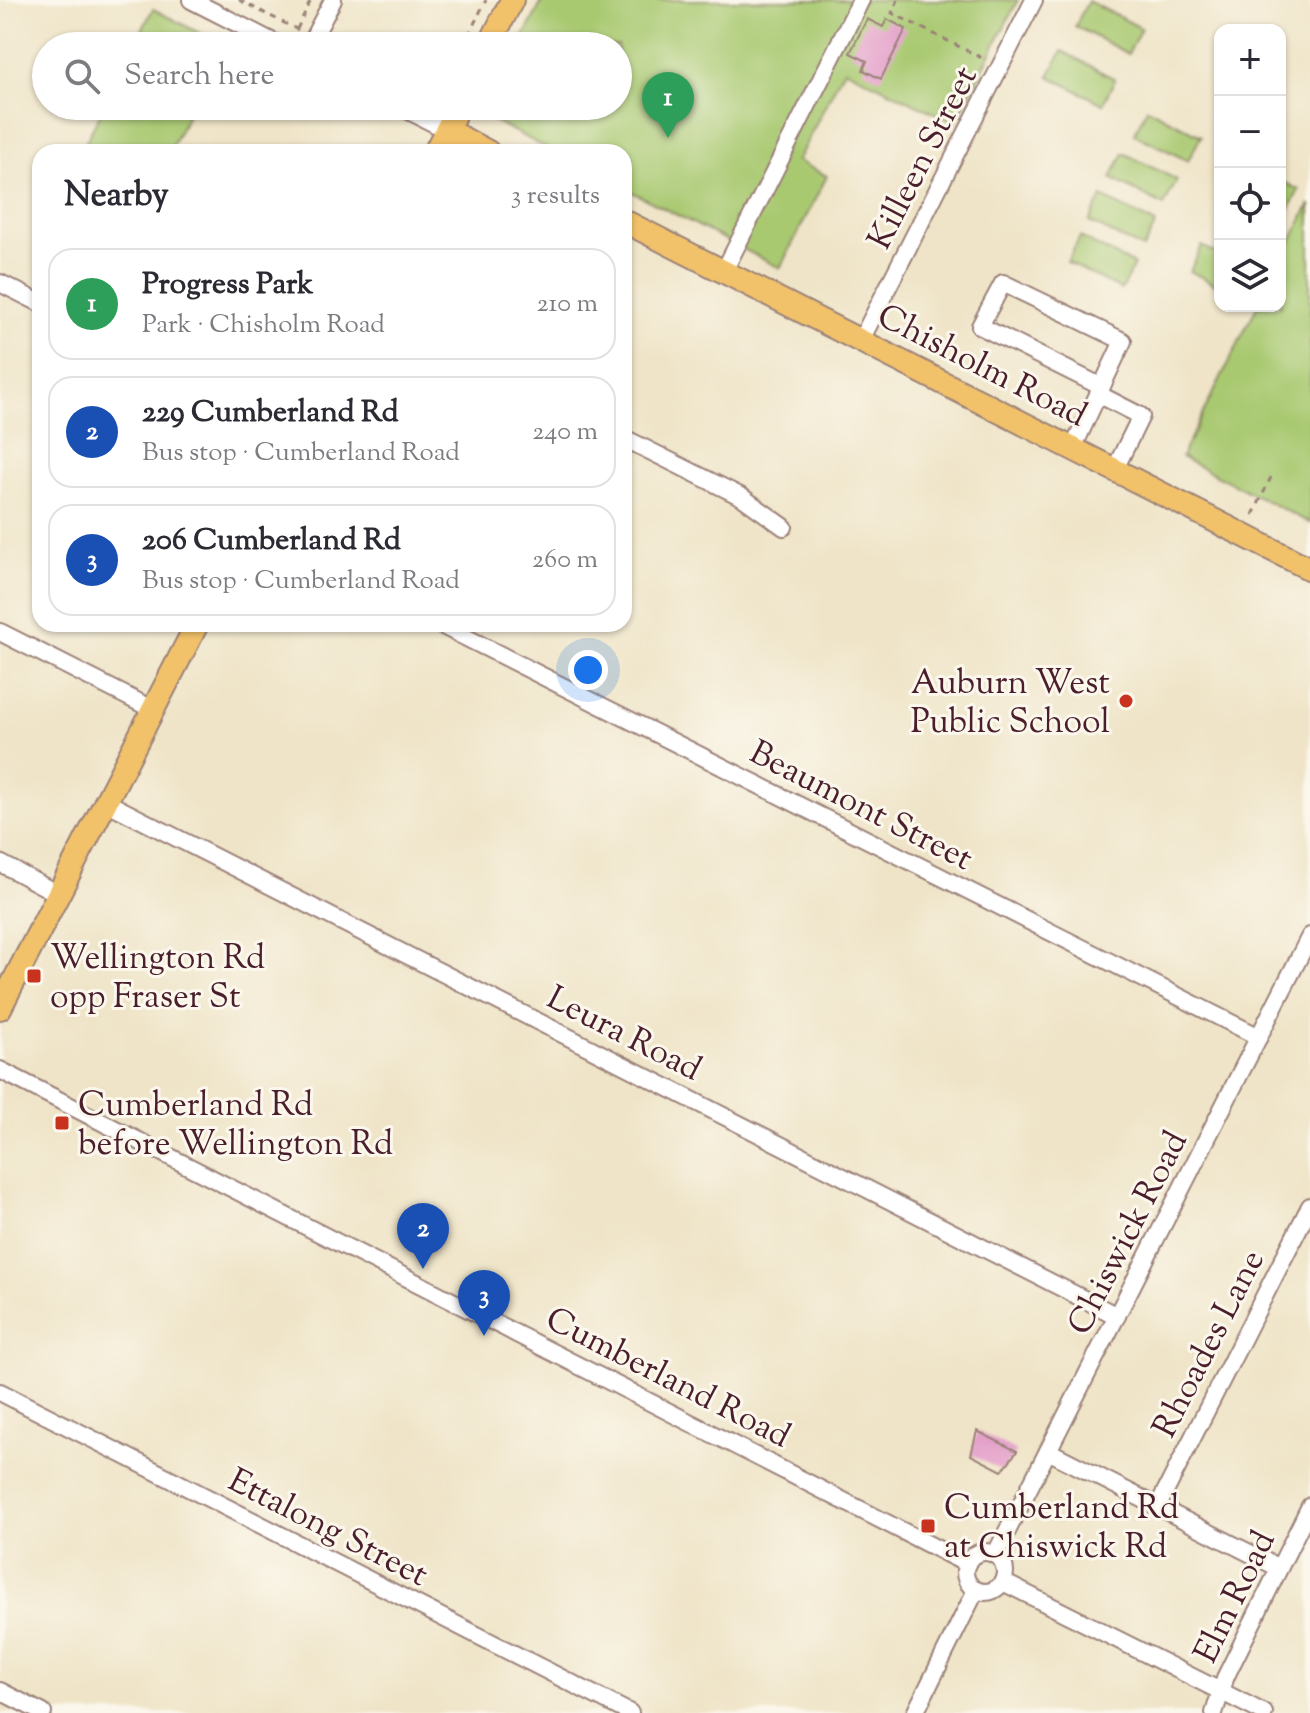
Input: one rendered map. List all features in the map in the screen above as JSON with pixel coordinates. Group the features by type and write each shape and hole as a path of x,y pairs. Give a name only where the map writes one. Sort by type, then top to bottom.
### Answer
{"main road":[{"path":"496,32 512,0"},
{"path":"439,144 452,120"},
{"path":"447,130 473,144"},
{"name":"Chisholm Road","path":"632,225 1310,569"},
{"path":"0,1008 193,632"}],"street":[{"path":"191,0 254,32"},
{"path":"316,32 333,0"},
{"path":"724,271 861,0"},
{"name":"Killeen Street","path":"861,340 1034,0"},
{"path":"427,120 447,130"},
{"path":"0,283 32,299"},
{"path":"1073,448 1100,391 1123,341 1003,283 980,326 1100,391 1141,416 1115,469"},
{"path":"632,442 742,497 784,527"},
{"path":"0,632 152,709"},
{"name":"Beaumont Street","path":"455,632 1259,1037"},
{"name":"Leura Road","path":"106,802 1117,1316"},
{"path":"0,863 58,894"},
{"name":"Chiswick Road","path":"995,1555 1310,936"},
{"name":"Cumberland Road","path":"0,1070 967,1564"},
{"name":"Rhoades Lane","path":"1158,1506 1310,1206"},
{"name":"Ettalong Street","path":"0,1392 630,1713"},
{"path":"1048,1451 1279,1568"},
{"name":"Elm Road","path":"1214,1713 1310,1506"},
{"path":"976,1554 995,1555 1004,1564 1003,1582 988,1592 976,1590 966,1576 967,1564 976,1554"},
{"path":"1003,1582 1264,1713"},
{"path":"915,1713 976,1590"},
{"path":"0,1691 43,1713"}],"path":[{"path":"239,0 297,29 311,0"},
{"path":"470,32 486,0"},
{"path":"898,0 892,13 1000,67"},
{"path":"1253,515 1272,475"}],"green space":[{"path":"543,0 1018,0 955,123 844,69 797,161 827,176 780,268 632,192 632,144 538,144 492,120 632,120 632,32 526,32"},
{"path":"1088,1 1141,28 1128,54 1075,26"},
{"path":"153,9 198,32 141,32"},
{"path":"1062,51 1115,79 1103,104 1049,76"},
{"path":"1147,108 1201,136 1188,161 1134,134"},
{"path":"97,120 185,120 173,144 85,144"},
{"path":"1124,153 1177,180 1164,206 1111,178"},
{"path":"1286,183 1299,190 1286,215"},
{"path":"1102,197 1156,224 1143,249 1089,222"},
{"path":"1310,204 1310,523 1181,457 1254,312 1286,312 1286,250"},
{"path":"1080,237 1134,265 1121,290 1067,262"},
{"path":"1202,246 1214,252 1214,284 1190,271"}],"building":[{"path":"867,19 883,27 887,19 906,29 881,79 863,70 867,61 850,53"},
{"path":"977,1431 1017,1451 1002,1471 971,1455"}],"place":[{"name":"Progress Park","path":"668,138"},
{"name":"Auburn West Public School","path":"1126,701"},
{"name":"Wellington Rd opp Fraser St","path":"34,976"},
{"name":"Cumberland Rd before Wellington Rd","path":"62,1123"},
{"name":"229 Cumberland Rd","path":"423,1269"},
{"name":"206 Cumberland Rd","path":"484,1336"},
{"name":"Cumberland Rd at Chiswick Rd","path":"928,1526"}]}
